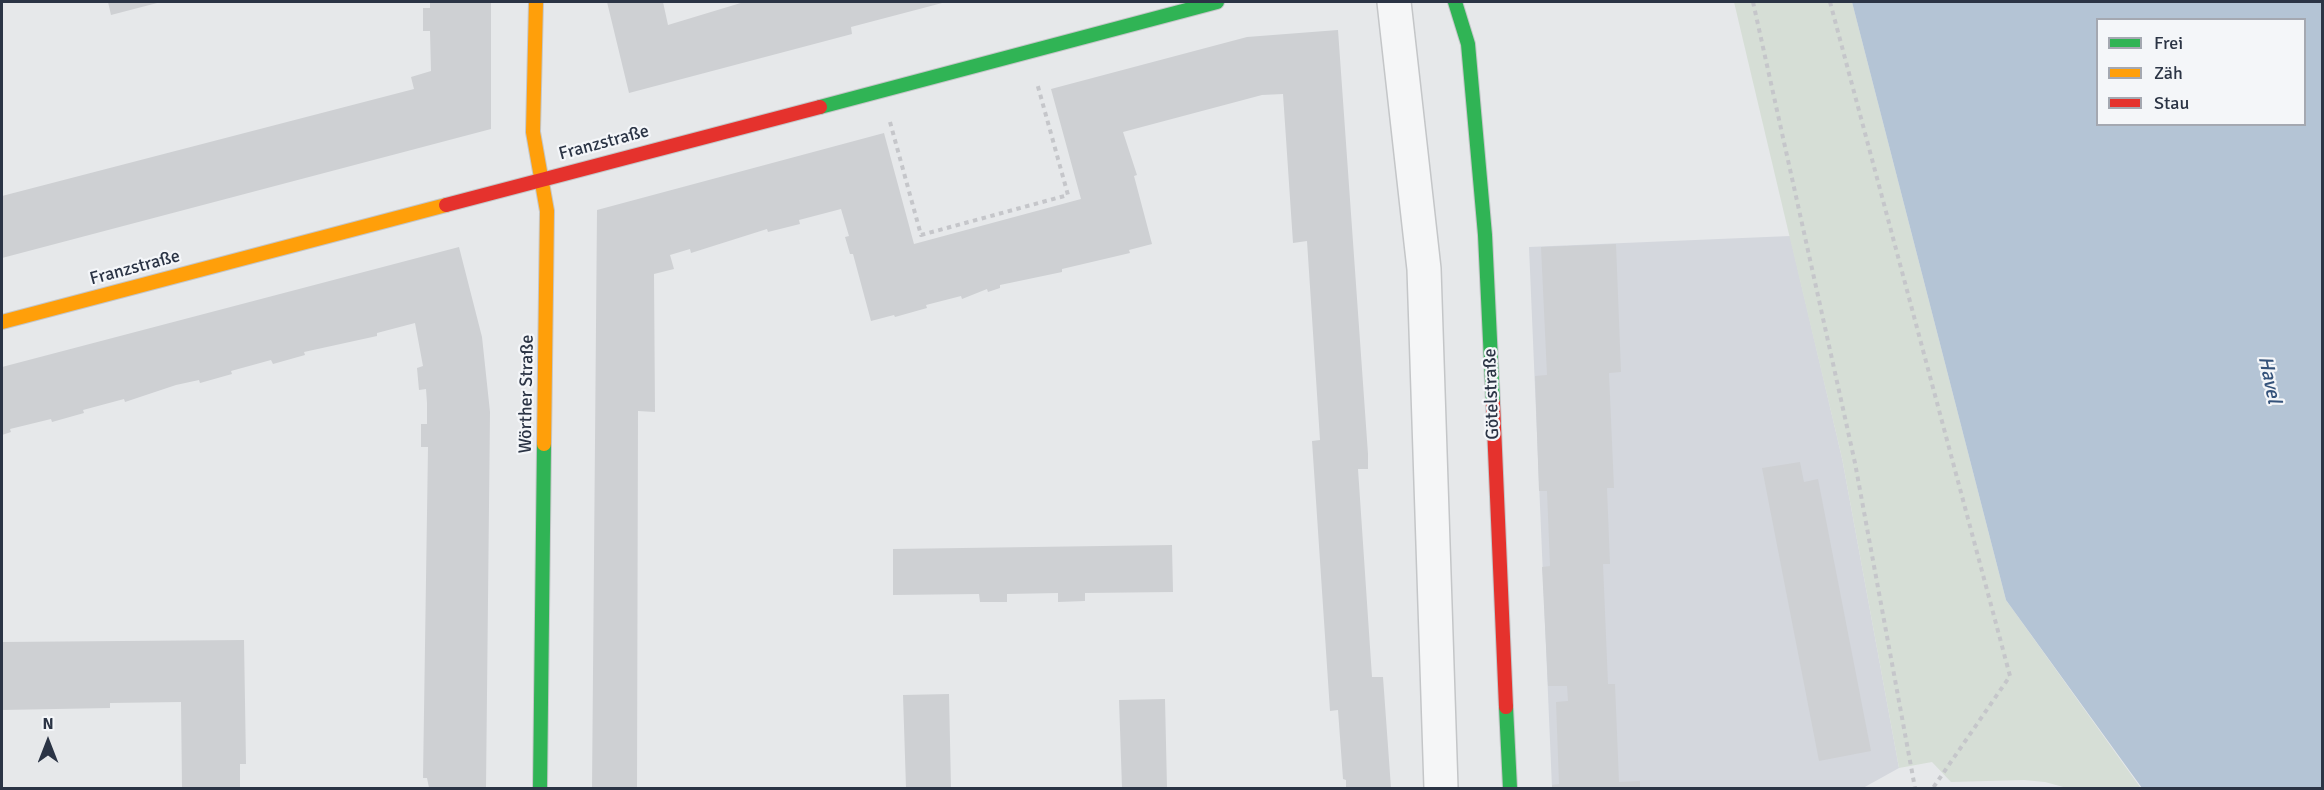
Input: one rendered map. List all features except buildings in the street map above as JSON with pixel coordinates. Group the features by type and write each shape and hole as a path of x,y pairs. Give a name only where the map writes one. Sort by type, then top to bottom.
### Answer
{"street":[{"name":"Wörther Straße","path":"536,2 533,132 547,220 540,789"},
{"name":"Franzstraße","path":"2,322 1217,2"},
{"path":"1394,2 1424,269 1441,789"},
{"name":"Götelstraße","path":"1455,2 1468,44 1485,235 1510,789"}],"path":[{"path":"1753,2 1855,463 1915,789"},
{"path":"1830,2 2010,676 1933,789"},
{"path":"890,122 921,235 1068,195 1037,83"}],"shaded area":[{"path":"1734,2 1852,2 2006,600 2140,787 2067,788 2045,782 2024,780 1951,782 1932,762 1899,768 1842,458"},
{"path":"1790,236 1842,458 1899,768 1863,788 1552,788 1529,247"}],"water":[{"name":"Havel","path":"1852,2 2322,2 2322,788 2142,788 2006,600"}],"traffic: fast":[{"path":"820,107 1217,2"},
{"path":"1455,2 1468,44 1485,235 1493,403"},
{"path":"540,788 544,444"},
{"path":"1506,707 1510,788"}],"traffic: slow":[{"path":"536,2 533,132 547,211 544,444"},
{"path":"2,322 446,205"}],"traffic: jam":[{"path":"446,205 820,107"},
{"path":"1493,403 1506,707"}]}
